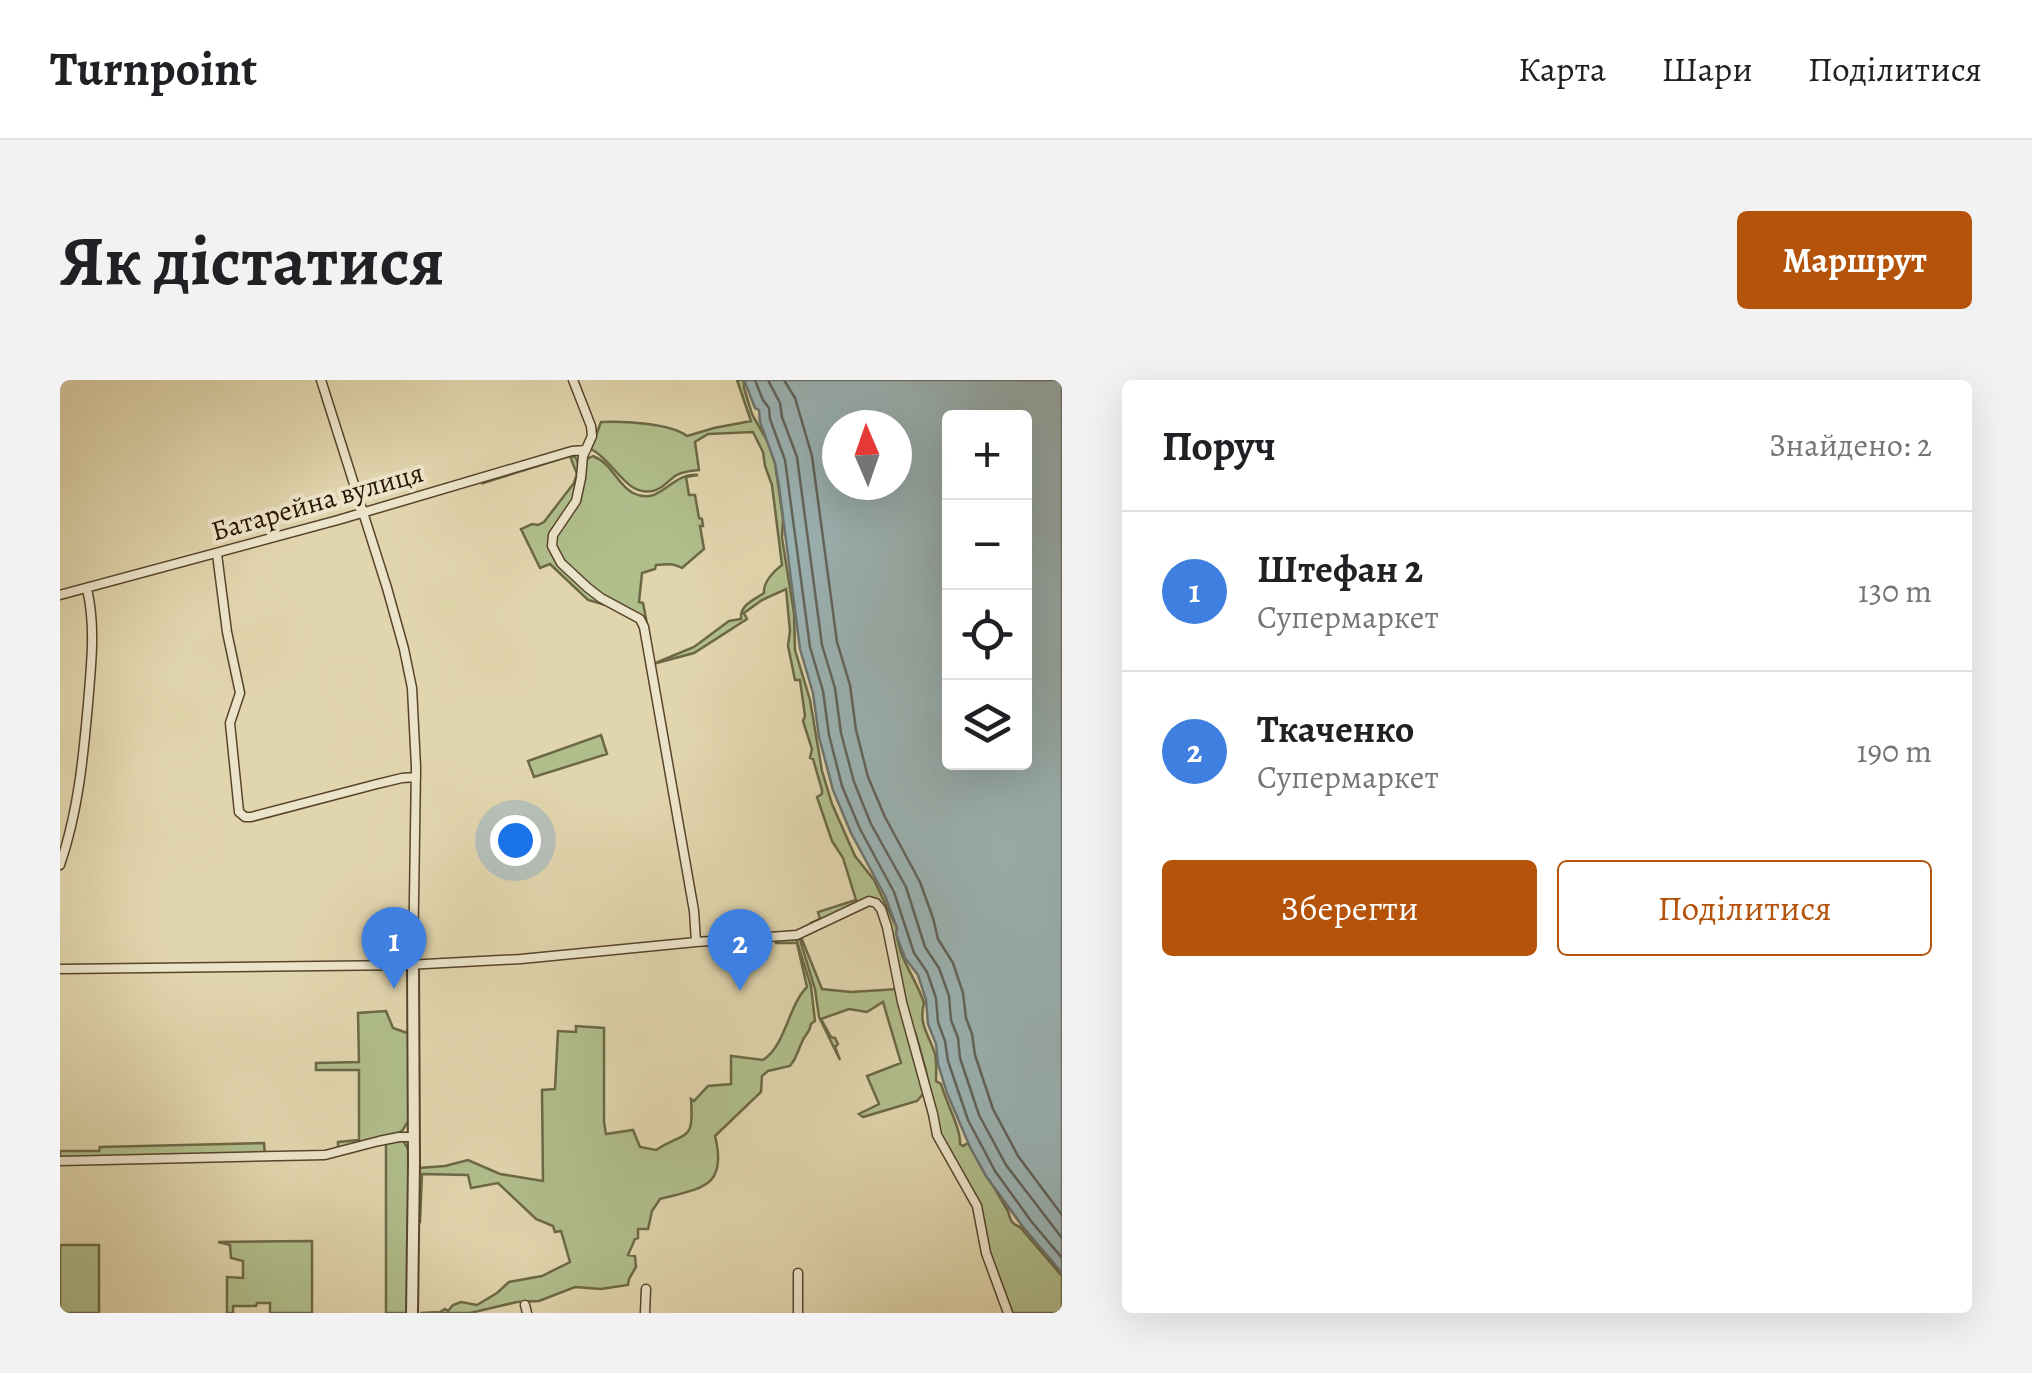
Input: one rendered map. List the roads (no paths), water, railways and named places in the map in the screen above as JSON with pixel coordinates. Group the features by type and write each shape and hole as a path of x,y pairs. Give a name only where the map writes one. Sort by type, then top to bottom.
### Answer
{"street":[{"path":"320,380 364,512 408,668 415,714 412,1313"},
{"path":"572,380 592,436 582,456 576,502 553,536 552,546 561,563 588,588 643,624 694,911 696,942"},
{"name":"Батарейна вулиця","path":"60,595 586,450"},
{"path":"217,554 240,695 230,723 238,812 251,817 416,777"},
{"path":"60,864 74,817 83,760 94,636 87,588"},
{"path":"60,970 413,965 521,959 796,935 869,901 876,903 887,927 937,1136 977,1206 986,1253 1008,1313"},
{"path":"60,1161 325,1155 379,1140 414,1137"},
{"path":"798,1273 798,1313"},
{"path":"645,1313 646,1289"}],"water":[{"path":"744,380 1062,380 1062,1273 1023,1227 970,1147 938,1064 918,975 905,958 885,896 833,790 800,649 775,463 759,410"}],"place":[{"name":"Штефан 2","path":"394,989"},
{"name":"Ткаченко","path":"740,991"}]}
